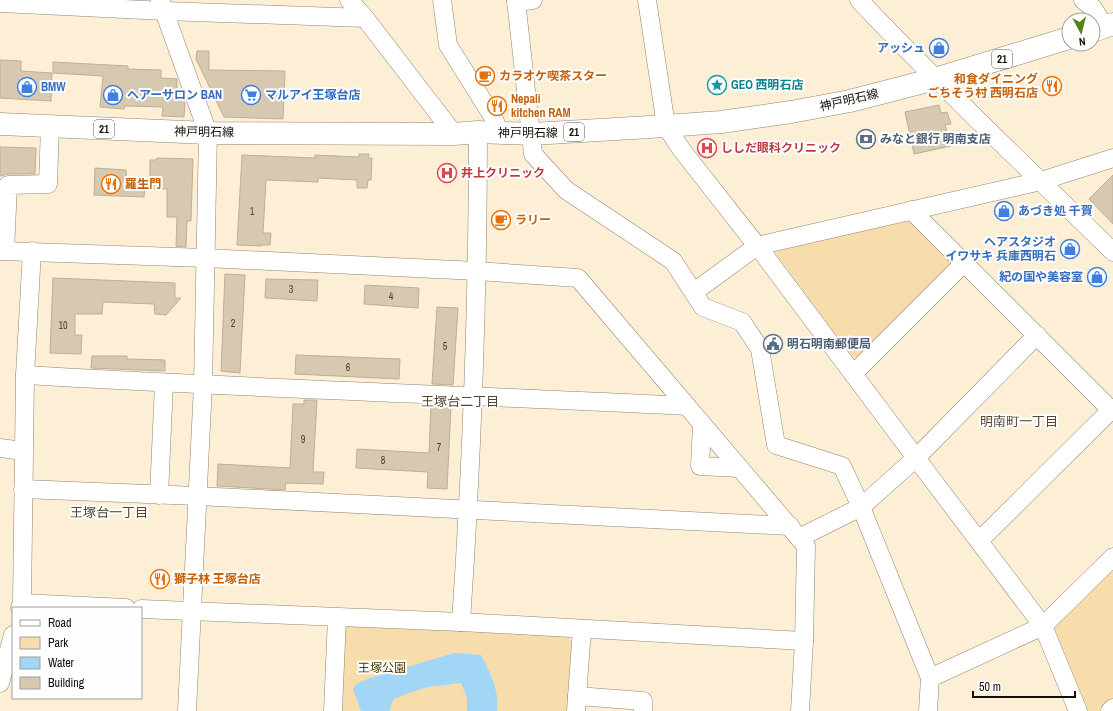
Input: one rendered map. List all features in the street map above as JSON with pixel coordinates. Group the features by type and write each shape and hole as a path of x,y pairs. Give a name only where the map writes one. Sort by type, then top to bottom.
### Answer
{"main road":[{"name":"神戸明石線","path":"0,124 208,133 454,134 478,132 532,134 721,122 791,112 850,101 935,79 1061,40"}],"street":[{"path":"349,0 365,18 454,134"},
{"path":"442,0 448,45 493,117 500,133"},
{"path":"522,0 533,154 566,190 673,261 704,307 742,322 760,349 776,445 842,466 861,507 930,678 928,711"},
{"path":"647,0 666,126 1043,626 1078,711"},
{"path":"859,0 935,79 1113,252"},
{"path":"1083,0 1093,8 1104,27"},
{"path":"0,3 163,6 365,18"},
{"path":"163,6 208,133 203,385 187,711"},
{"path":"50,126 48,184 8,185 3,251 206,258 477,271 578,278 806,546 804,641 800,711"},
{"path":"461,622 473,395 477,271 478,132"},
{"path":"694,292 757,246 1041,181 1113,158"},
{"path":"912,210 1112,410 979,541"},
{"path":"32,251 25,375 21,606 74,607"},
{"path":"853,374 964,263"},
{"path":"23,489 468,509 794,532 861,507 916,458 1037,336"},
{"path":"25,375 203,385 473,395 686,406"},
{"path":"159,495 164,383"},
{"path":"702,424 700,466 739,468"},
{"path":"0,448 23,451"},
{"path":"930,678 1043,626 1111,562"},
{"path":"142,609 461,622 804,641"},
{"path":"332,711 337,618"},
{"path":"582,629 577,704 643,701 643,711"},
{"path":"0,683 12,639"},
{"path":"1110,711 1113,708"}],"green space":[{"path":"905,218 915,221 951,259 951,266 860,357 852,357 774,251"},
{"path":"1113,571 1113,698 1100,711 1085,711 1052,632 1054,623 1107,572"},
{"name":"王塚公園","path":"350,624 568,635 573,646 570,711 337,711 340,631"}],"water":[{"path":"454,653 481,655 496,689 498,704 497,711 467,711 467,698 461,683 427,687 404,695 394,699 391,704 390,711 361,711 353,689 356,684 370,678"}],"building":[{"path":"197,51 209,51 209,70 285,71 283,119 224,117 196,59"},
{"path":"0,60 21,61 21,71 52,73 51,101 0,98"},
{"path":"53,62 128,66 128,69 161,70 161,78 177,79 177,90 181,91 185,104 184,117 162,116 163,107 125,106 124,109 100,107 103,76 53,73"},
{"path":"939,105 941,113 947,112 951,124 945,125 951,146 914,154 905,112"},
{"path":"0,147 36,148 35,174 8,174 0,176"},
{"path":"359,154 369,154 368,158 372,158 371,180 368,180 367,188 357,188 357,180 318,178 318,182 266,180 263,233 271,233 270,245 237,245 242,155 315,158 315,155 359,157"},
{"path":"157,158 193,159 191,221 187,221 186,247 176,246 177,217 167,217 167,189 150,189 150,160 156,160"},
{"path":"95,168 126,170 127,183 145,185 144,197 94,195"},
{"path":"1113,175 1113,224 1089,199"},
{"path":"225,274 245,275 240,373 221,371"},
{"path":"53,278 175,283 175,298 181,298 166,315 155,314 154,304 103,302 102,314 75,314 75,335 82,335 81,354 50,353"},
{"path":"266,279 318,280 317,301 265,298"},
{"path":"365,285 419,288 418,308 364,304"},
{"path":"437,307 458,308 453,385 432,384"},
{"path":"296,355 400,359 399,379 295,374"},
{"path":"92,356 127,356 127,359 165,360 165,371 91,368"},
{"path":"304,400 317,400 313,472 324,472 323,484 286,483 285,490 217,486 218,464 290,468 293,404 304,404"},
{"path":"431,405 451,406 447,489 427,488 428,472 356,468 357,449 429,453"}],"place":[{"name":"アッシュ","path":"939,48"},
{"name":"カラオケ喫茶スター","path":"485,76"},
{"name":"GEO 西明石店","path":"717,85"},
{"name":"和食ダイニング ごちそう村 西明石店","path":"1052,86"},
{"name":"BMW","path":"27,87"},
{"name":"ヘアーサロン BAN","path":"113,95"},
{"name":"マルアイ王塚台店","path":"251,95"},
{"name":"Nepali kitchen RAM","path":"497,106"},
{"name":"みなと銀行 明南支店","path":"866,139"},
{"name":"ししだ眼科クリニック","path":"707,148"},
{"name":"井上クリニック","path":"447,173"},
{"name":"羅生門","path":"111,184"},
{"name":"あづき処 千賀","path":"1004,211"},
{"name":"ラリー","path":"501,220"},
{"name":"ヘアスタジオ イワサキ 兵庫西明石","path":"1070,249"},
{"name":"紀の国や美容室","path":"1097,277"},
{"name":"明石明南郵便局","path":"773,344"},
{"name":"獅子林 王塚台店","path":"160,579"}],"district":[{"name":"王塚台二丁目","path":"460,401"},
{"name":"明南町一丁目","path":"1019,421"},
{"name":"王塚台一丁目","path":"109,512"}]}
